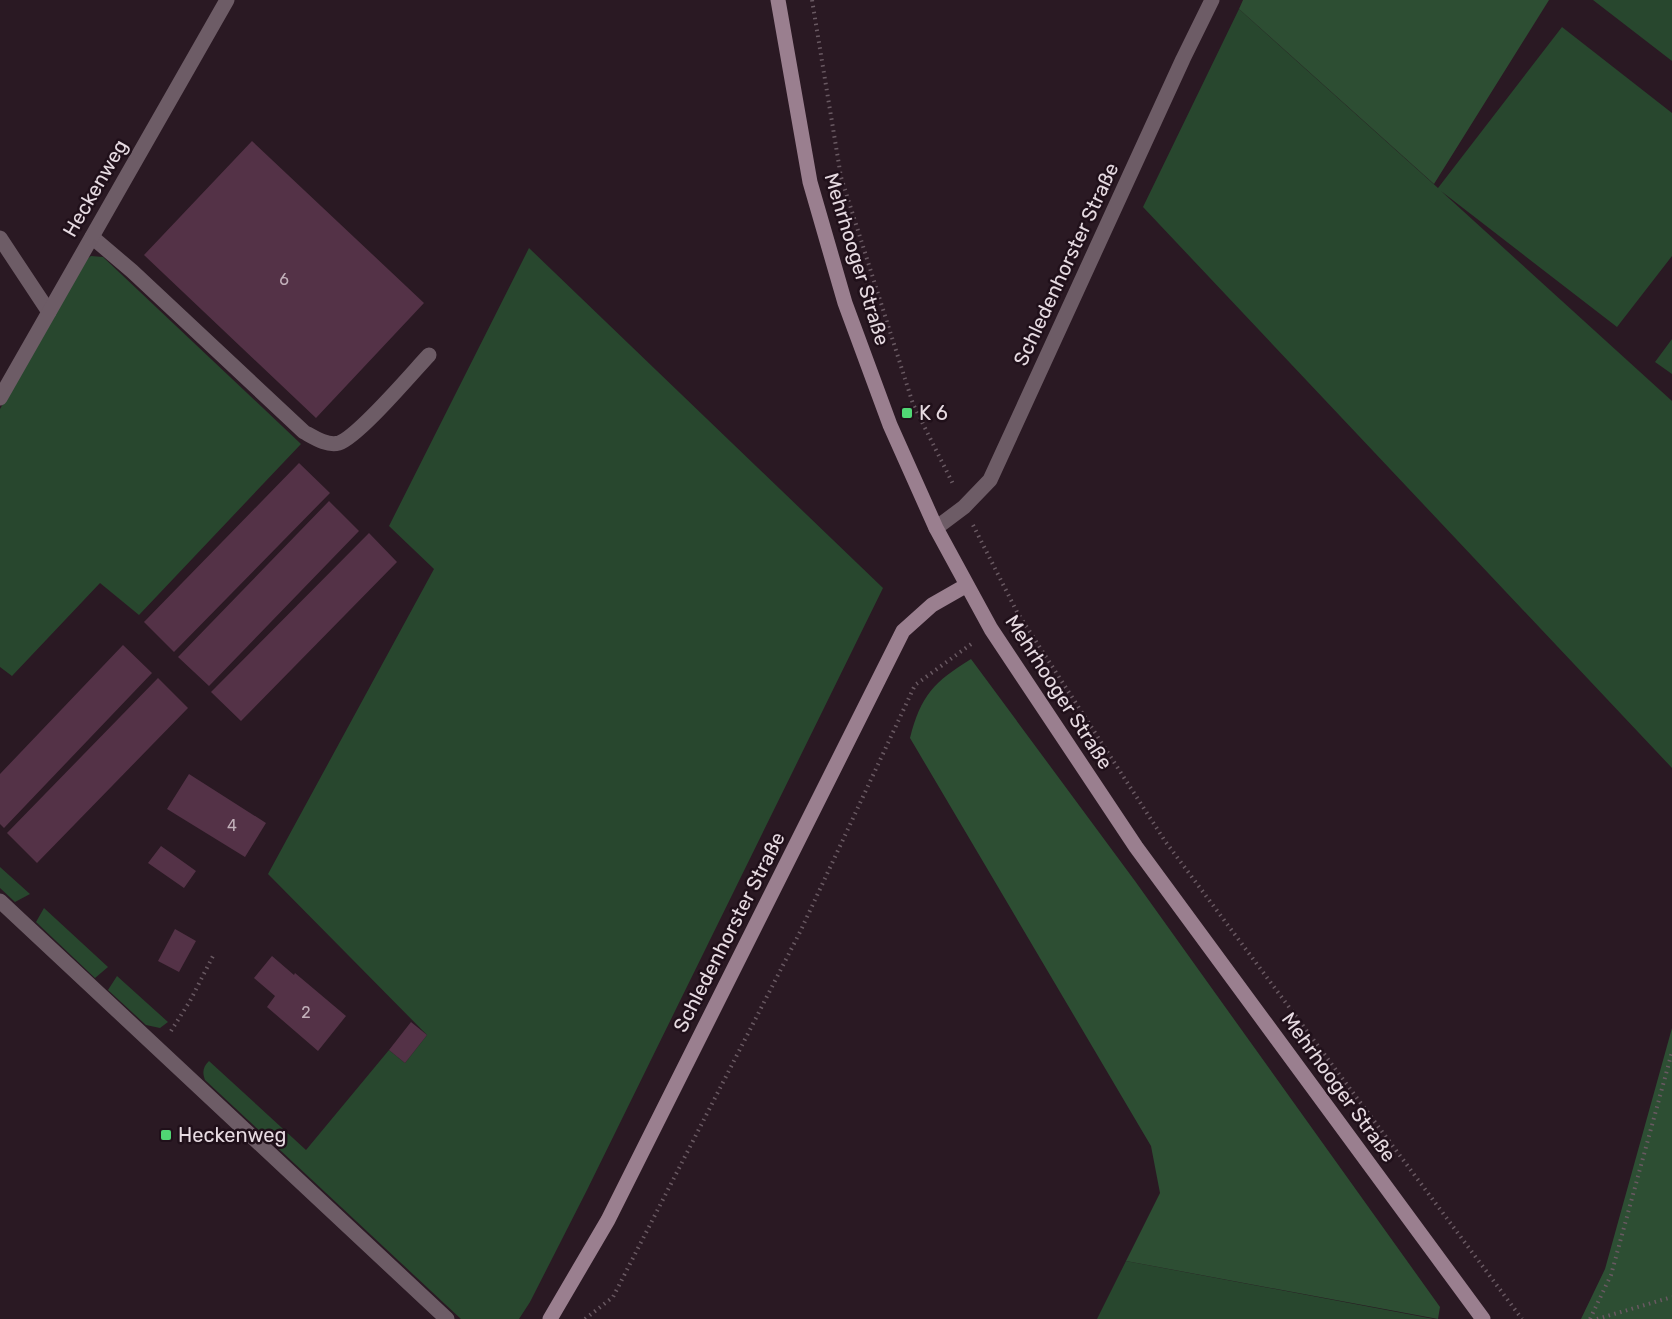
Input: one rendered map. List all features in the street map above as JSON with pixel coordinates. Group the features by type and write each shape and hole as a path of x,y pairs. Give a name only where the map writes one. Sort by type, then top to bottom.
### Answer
{"main road":[{"name":"Mehrhooger Straße","path":"778,0 810,182 844,303 890,425 936,528 991,629 1136,846 1483,1319"},
{"name":"Schledenhorster Straße","path":"550,1319 608,1220 903,631 932,604 967,585"}],"street":[{"name":"Heckenweg","path":"0,398 227,0"},
{"name":"Schledenhorster Straße","path":"936,528 964,507 990,480 1212,0"},
{"path":"92,237 132,271 304,432 322,442 338,443 354,434 429,355"},
{"path":"0,238 49,312"},
{"path":"0,901 447,1319"}],"path":[{"path":"812,0 841,177 914,404 1017,612 1165,841 1522,1319"},
{"path":"585,1319 613,1297 800,932 915,685 958,653"},
{"path":"159,1050 190,1001 213,956"},
{"path":"1590,1319 1611,1275 1672,1052"},
{"path":"1597,1319 1672,1297"}],"green space":[{"path":"1243,0 1549,0 1434,184 1239,9"},
{"path":"1593,0 1672,0 1672,61"},
{"path":"1239,9 1438,188 1562,27 1672,113 1672,256 1617,327 1441,191 1672,401 1672,768 1143,207"},
{"path":"529,248 883,588 530,1302 519,1319 461,1319 205,1080 203,1072 209,1061 306,1150 389,1050 405,1063 427,1035 268,874 434,569 389,526"},
{"path":"91,256 103,257 301,444 139,615 100,583 12,676 0,667 0,409 82,263"},
{"path":"1672,339 1672,374 1655,362"},
{"path":"971,659 1135,881 1440,1307 1438,1319 1126,1261 1160,1193 1151,1146 910,738 924,700 947,675"},
{"path":"0,867 30,894 15,902 0,888"},
{"path":"44,908 108,967 95,978 36,922"},
{"path":"117,976 168,1022 160,1028 146,1025 108,990"},
{"path":"1672,1028 1672,1319 1581,1319 1605,1269"},
{"path":"1126,1261 1434,1319 1097,1319"}],"building":[{"path":"252,141 424,303 316,418 144,255"},
{"path":"299,463 330,493 174,652 144,622"},
{"path":"329,501 359,531 209,686 178,657"},
{"path":"369,533 397,562 241,721 211,692"},
{"path":"123,645 152,673 4,828 0,824 0,774"},
{"path":"158,678 188,708 37,863 7,833"},
{"path":"189,774 266,823 245,857 167,809"},
{"path":"161,846 196,871 184,888 148,863"},
{"path":"175,929 196,941 179,972 158,961"},
{"path":"272,956 346,1016 318,1051 267,1007 275,996 254,978"},
{"path":"411,1022 427,1035 405,1063 389,1050"}],"place":[{"name":"K 6","path":"907,413"},
{"name":"Heckenweg","path":"166,1135"}]}
